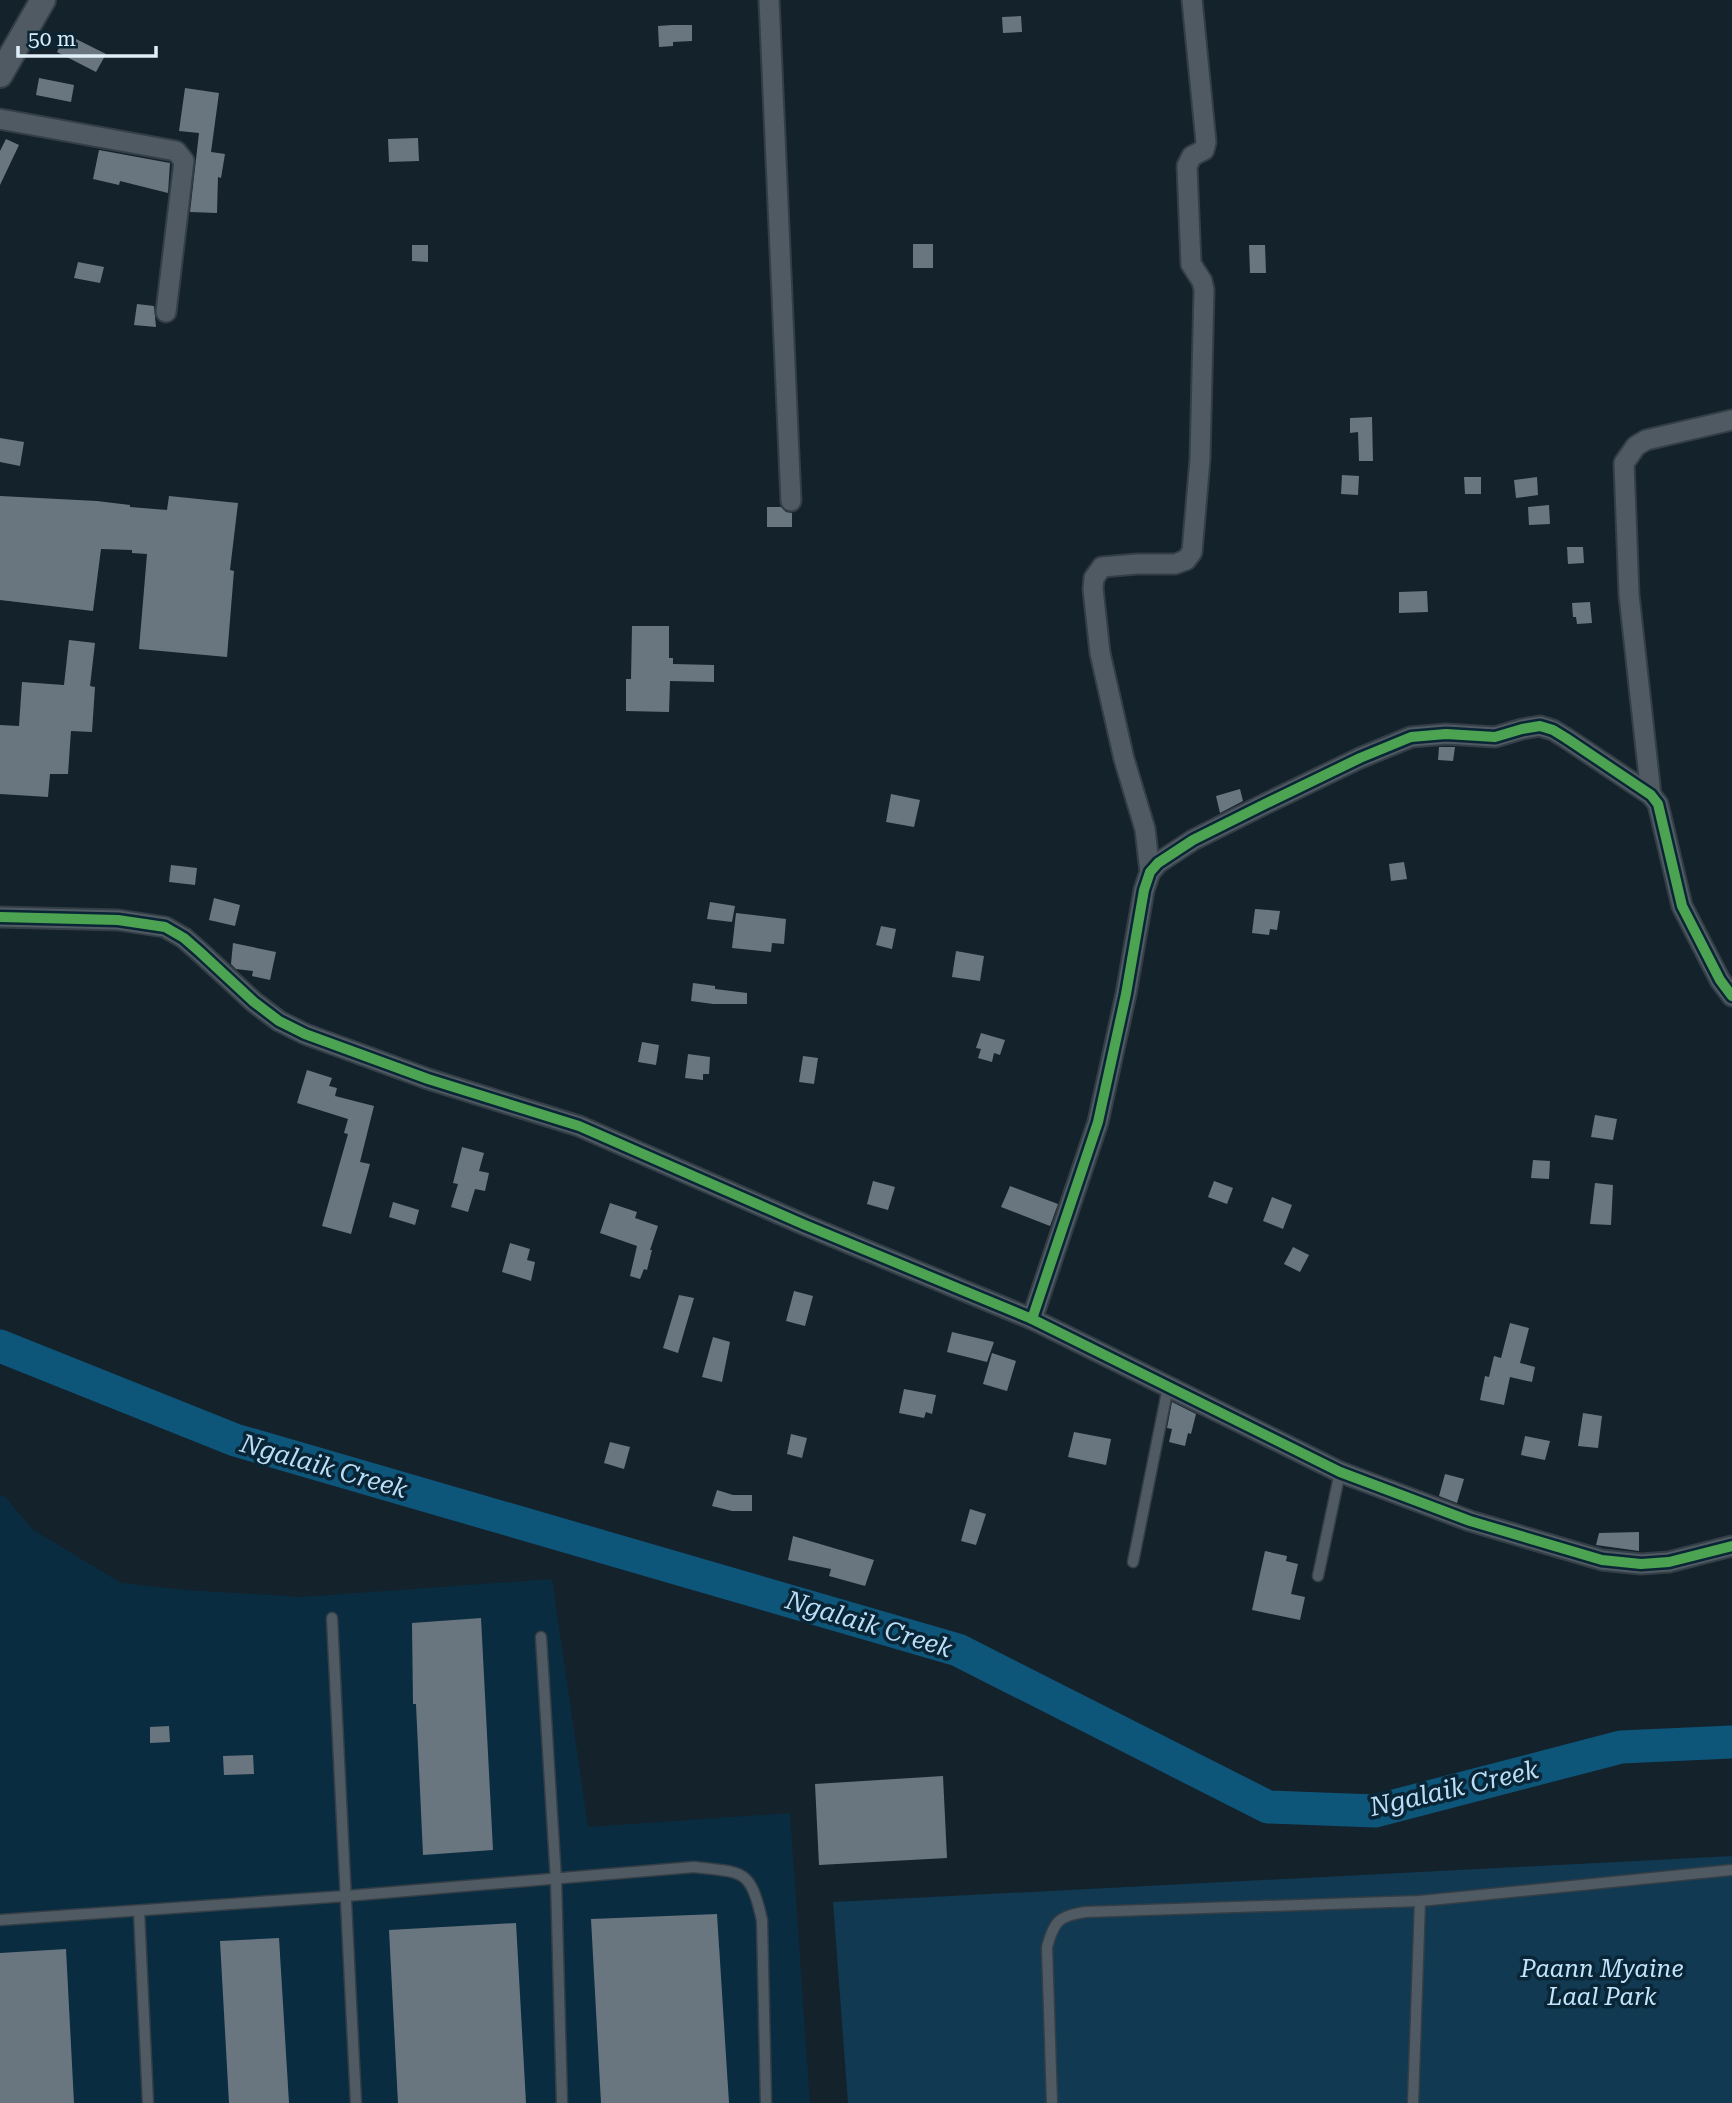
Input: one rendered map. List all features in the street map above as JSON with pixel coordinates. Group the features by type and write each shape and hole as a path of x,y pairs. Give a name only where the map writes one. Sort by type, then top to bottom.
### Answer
{"street":[{"path":"0,75 43,0"},
{"path":"769,0 791,501"},
{"path":"1150,872 1145,829 1124,760 1100,653 1093,589 1094,579 1102,567 1175,564 1186,560 1192,552 1200,459 1204,290 1202,281 1191,264 1187,166 1192,156 1204,150 1206,142 1192,0"},
{"path":"0,119 176,151 184,161 166,312"},
{"path":"1732,420 1646,440 1636,446 1624,463 1629,595 1651,795 1661,813 1682,906 1720,980 1732,996"},
{"path":"1032,1319 1098,1122 1126,994 1144,890 1150,872 1158,863 1193,840 1360,758 1411,737 1446,734 1495,737 1540,726 1566,737 1651,795"},
{"path":"0,917 118,920 165,927 184,938 254,1002 305,1034 428,1079 579,1126 805,1225 1032,1319 1340,1472 1469,1521 1602,1560 1641,1564 1669,1562 1732,1546"}],"lane":[{"path":"1133,1562 1168,1387"},
{"path":"1318,1576 1340,1472"},
{"path":"332,1618 356,2103"},
{"path":"541,1637 556,1880 562,2103"},
{"path":"0,1920 556,1880 694,1867 730,1871 748,1879 756,1892 762,1920 766,2103"},
{"path":"1052,2103 1046,1947 1052,1928 1067,1915 1086,1912 1420,1901 1732,1870"},
{"path":"1413,2103 1420,1901"},
{"path":"139,1911 148,2103"}],"shaded area":[{"path":"0,1495 5,1497 32,1529 121,1583 302,1597 552,1579 588,1827 790,1813 810,2103 0,2103"}],"green space":[{"name":"Paann Myaine Laal Park","path":"1732,1856 1732,2103 848,2103 833,1902"}],"building":[{"path":"1021,16 1022,32 1003,33 1002,17"},
{"path":"692,25 692,41 673,42 673,46 659,47 658,26"},
{"path":"66,34 106,54 96,72 57,52"},
{"path":"39,78 74,85 71,102 36,95"},
{"path":"185,88 219,93 211,152 225,154 221,178 218,177 217,213 190,212 199,133 179,131"},
{"path":"418,138 419,161 389,162 388,139"},
{"path":"6,139 19,145 0,185 0,151"},
{"path":"99,150 170,163 168,193 120,181 119,185 93,179"},
{"path":"913,244 933,244 933,268 913,268"},
{"path":"412,245 428,245 428,262 412,261"},
{"path":"1249,245 1265,245 1266,273 1250,273"},
{"path":"78,262 104,267 100,283 74,278"},
{"path":"137,304 154,306 156,327 134,325"},
{"path":"1372,417 1373,461 1359,461 1358,432 1350,433 1350,418"},
{"path":"0,438 24,442 20,466 0,462"},
{"path":"1342,475 1359,476 1358,495 1341,494"},
{"path":"1464,477 1481,477 1481,494 1465,494"},
{"path":"1537,477 1538,495 1516,498 1514,480"},
{"path":"0,496 97,501 167,510 169,496 238,503 230,570 234,571 227,657 139,649 147,554 132,553 132,550 101,549 93,611 0,600"},
{"path":"1549,505 1550,524 1529,525 1528,507"},
{"path":"767,507 781,507 792,513 792,527 767,527"},
{"path":"1567,547 1583,547 1584,563 1568,564"},
{"path":"1427,591 1428,612 1399,613 1399,592"},
{"path":"1590,602 1592,623 1577,624 1576,617 1573,617 1572,603"},
{"path":"632,626 669,626 669,658 673,658 673,664 714,665 714,682 670,681 669,712 626,711 626,679 631,679"},
{"path":"69,640 95,643 90,686 95,687 92,732 71,731 68,774 50,774 48,797 0,794 0,725 19,726 22,682 64,685"},
{"path":"1439,747 1455,747 1453,761 1438,760"},
{"path":"1240,789 1243,801 1220,813 1216,796"},
{"path":"891,794 920,800 914,827 886,822"},
{"path":"1404,862 1407,879 1391,881 1389,864"},
{"path":"171,865 197,868 195,885 169,882"},
{"path":"214,898 240,905 235,926 209,920"},
{"path":"710,902 735,906 732,922 707,919"},
{"path":"1255,909 1280,911 1277,930 1270,929 1269,935 1252,933"},
{"path":"736,913 786,919 784,944 772,943 771,952 732,948"},
{"path":"881,926 896,929 892,949 876,945"},
{"path":"233,943 276,952 270,980 252,976 253,971 236,969 231,964"},
{"path":"956,951 984,956 980,981 952,977"},
{"path":"693,983 747,993 747,1004 691,1001"},
{"path":"981,1033 1005,1040 1000,1055 994,1053 992,1062 978,1058 981,1049 976,1048"},
{"path":"642,1042 659,1045 656,1065 638,1062"},
{"path":"688,1054 710,1057 709,1074 703,1074 703,1080 685,1078"},
{"path":"803,1056 818,1058 814,1084 799,1082"},
{"path":"307,1070 332,1078 329,1086 337,1088 335,1096 374,1106 360,1162 370,1164 351,1234 322,1226 348,1134 344,1133 348,1119 297,1103"},
{"path":"1595,1115 1617,1119 1613,1140 1591,1137"},
{"path":"462,1147 484,1153 479,1171 489,1173 485,1191 475,1189 468,1212 451,1207 458,1184 453,1183"},
{"path":"1533,1160 1550,1161 1549,1179 1531,1178"},
{"path":"873,1181 895,1187 888,1210 867,1204"},
{"path":"1214,1181 1233,1188 1227,1204 1208,1197"},
{"path":"1595,1183 1613,1185 1611,1225 1590,1224"},
{"path":"1010,1186 1058,1204 1050,1226 1001,1207"},
{"path":"1272,1197 1292,1205 1283,1229 1263,1221"},
{"path":"393,1202 419,1210 415,1225 389,1217"},
{"path":"610,1203 637,1212 635,1218 658,1226 647,1270 644,1269 640,1279 630,1276 637,1246 600,1233"},
{"path":"510,1243 530,1249 527,1260 535,1262 531,1281 502,1272"},
{"path":"1293,1247 1309,1255 1300,1272 1284,1264"},
{"path":"794,1291 813,1296 805,1326 786,1321"},
{"path":"679,1295 694,1298 678,1353 663,1348"},
{"path":"1510,1323 1529,1328 1520,1363 1535,1367 1532,1382 1510,1377 1504,1405 1480,1400 1485,1376 1489,1377 1494,1356 1501,1358"},
{"path":"952,1332 994,1342 987,1362 947,1352"},
{"path":"713,1337 730,1342 722,1382 702,1377"},
{"path":"992,1353 1016,1361 1007,1391 983,1384"},
{"path":"904,1389 936,1395 932,1414 926,1412 924,1418 899,1413"},
{"path":"1172,1402 1196,1414 1185,1446 1169,1442 1172,1429 1167,1428"},
{"path":"1583,1413 1602,1416 1598,1448 1578,1446"},
{"path":"1074,1432 1111,1439 1106,1465 1068,1457"},
{"path":"791,1434 807,1438 802,1458 787,1454"},
{"path":"1525,1436 1550,1441 1545,1460 1521,1455"},
{"path":"610,1442 630,1447 624,1469 604,1463"},
{"path":"1445,1474 1464,1479 1457,1503 1439,1496"},
{"path":"717,1490 733,1495 752,1495 752,1511 732,1511 712,1506"},
{"path":"970,1509 986,1514 976,1545 961,1541"},
{"path":"1639,1532 1639,1551 1596,1545 1599,1533"},
{"path":"793,1536 874,1560 865,1586 829,1576 831,1569 788,1560"},
{"path":"1265,1551 1287,1556 1286,1561 1298,1564 1291,1594 1305,1597 1300,1620 1252,1610"},
{"path":"481,1618 493,1850 423,1855 416,1704 413,1704 412,1623"},
{"path":"169,1726 170,1742 150,1743 150,1727"},
{"path":"253,1755 254,1774 224,1775 223,1756"},
{"path":"943,1776 947,1858 819,1865 815,1784"},
{"path":"717,1914 729,2103 601,2103 591,1919"},
{"path":"516,1923 526,2103 398,2103 389,1930"},
{"path":"279,1938 289,2103 229,2103 220,1941"},
{"path":"66,1949 74,2103 0,2103 0,1953"}],"waterway":[{"name":"Ngalaik Creek","path":"0,1346 235,1440 958,1650 1268,1807 1375,1811 1621,1747 1732,1742"}],"cycle path":[{"path":"1032,1319 1098,1122 1126,994 1144,890 1150,872 1158,863 1193,840 1360,758 1411,737 1446,734 1495,737 1540,726 1566,738 1651,795 1658,804 1682,906 1720,980 1732,996"},
{"path":"0,917 118,920 165,927 184,938 254,1002 279,1021 305,1034 428,1079 579,1126 805,1225 1032,1319 1340,1472 1470,1521 1602,1560 1641,1564 1669,1562 1732,1546"}]}
